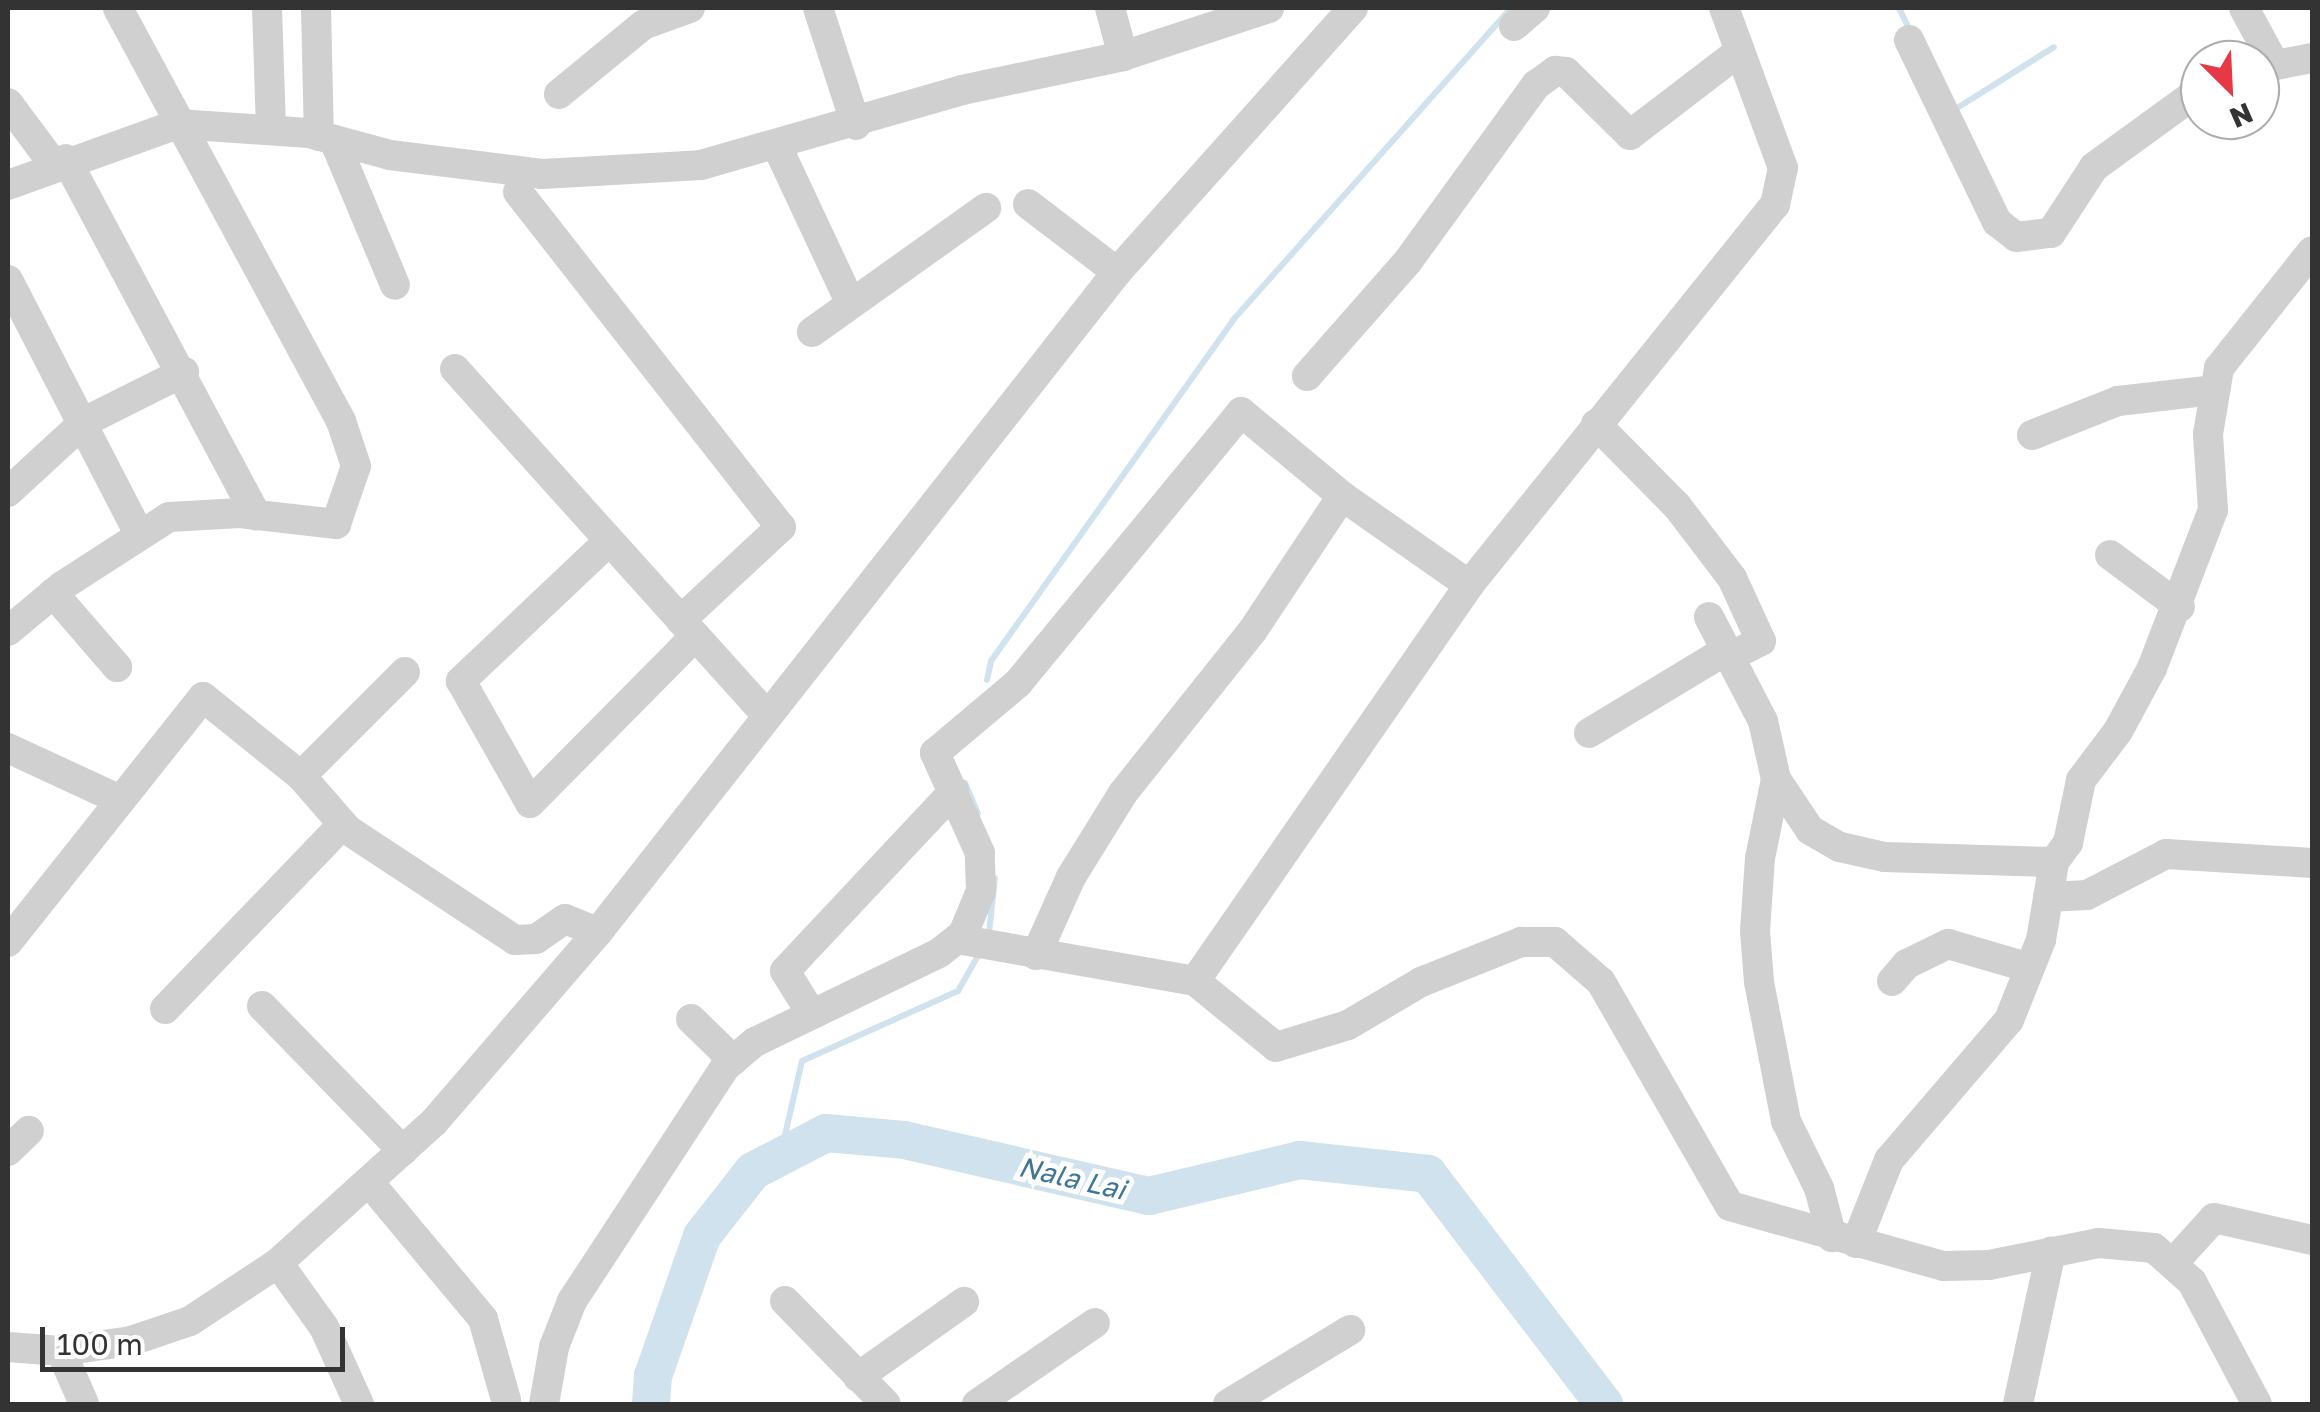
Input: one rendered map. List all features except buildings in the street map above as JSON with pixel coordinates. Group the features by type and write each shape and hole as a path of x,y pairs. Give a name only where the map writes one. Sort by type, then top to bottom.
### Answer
{"street":[{"path":"8,632 53,593 138,532 170,517 256,516 336,524 357,458 118,8"},
{"path":"266,8 271,130"},
{"path":"316,8 327,138 395,285"},
{"path":"558,94 643,25 690,8"},
{"path":"818,8 856,125"},
{"path":"1110,8 1123,56"},
{"path":"8,1347 61,1350 170,1330 278,1263 402,1151 598,932 1117,272 1353,8"},
{"path":"1195,981 1470,585 1775,205 1783,168 1724,8"},
{"path":"2244,8 2256,40"},
{"path":"8,186 60,162 177,124 271,130 327,138 390,155 542,174 701,166 856,125 962,90 1123,56 1251,11"},
{"path":"1909,40 1997,222 2016,237 2051,233 2094,167 2180,105"},
{"path":"1306,376 1408,261 1536,85 1555,71 1566,72 1630,136 1740,51"},
{"path":"2280,64 2312,58"},
{"path":"8,103 60,162 184,372 256,516"},
{"path":"777,146 851,304"},
{"path":"518,192 781,527 530,802 461,682 609,541"},
{"path":"1028,204 1117,272"},
{"path":"812,332 986,208"},
{"path":"1844,1240 1890,1160 2009,1020 2030,968 2054,862 2068,843 2081,780 2118,731 2180,606 2213,510 2208,434 2219,368 2251,320 2312,251"},
{"path":"9,287 84,422 138,532"},
{"path":"455,369 766,715"},
{"path":"8,492 84,422 184,372"},
{"path":"2032,434 2118,401 2215,390"},
{"path":"978,944 977,906 983,874 970,820 937,762 942,746 1018,684 1241,412 1342,496 1470,585"},
{"path":"1589,733 1730,653 1762,641 1732,578 1677,506 1596,424"},
{"path":"1036,955 1071,877 1123,793 1252,630 1342,496"},
{"path":"2110,556 2180,606"},
{"path":"53,593 117,666"},
{"path":"1709,616 1763,721 1776,779 1810,830 1840,847 1884,856 2054,862"},
{"path":"301,776 405,672"},
{"path":"8,942 202,697 301,776 342,825 515,940 536,939 565,919 598,932"},
{"path":"8,748 118,799"},
{"path":"1776,779 1760,858 1754,931 1760,982 1786,1121 1844,1240"},
{"path":"811,1013 785,971 954,791"},
{"path":"165,1009 342,825"},
{"path":"2048,897 2087,895 2166,854 2312,863"},
{"path":"544,1404 554,1348 572,1301 732,1060 811,1013 978,944 1195,981 1276,1047 1348,1026 1421,982 1520,942 1555,942 1601,982 1730,1206 1944,1266 2130,1243 2174,1262 2192,1282 2257,1404"},
{"path":"1892,980 1907,964 1962,943 2030,968"},
{"path":"262,1006 402,1151"},
{"path":"691,1018 732,1060"},
{"path":"369,1182 483,1319 506,1400"},
{"path":"2174,1262 2214,1218 2312,1240"},
{"path":"2018,1404 2051,1252"},
{"path":"278,1263 324,1327 360,1404"},
{"path":"785,1301 886,1404"},
{"path":"858,1378 964,1302"},
{"path":"977,1404 1095,1323"},
{"path":"1228,1404 1350,1330"},
{"path":"61,1350 84,1404"}],"waterway":[{"path":"987,680 991,661 1233,320 1511,8"},
{"path":"1899,8 1910,31"},
{"path":"1954,110 2054,47"},
{"path":"965,783 978,813"},
{"path":"989,933 995,878"},
{"path":"780,1157 802,1061 958,991 979,954"},
{"name":"Nala Lai","path":"651,1404 653,1376 702,1236 753,1171 826,1133 904,1140 1149,1196 1300,1160 1428,1174 1604,1404"}]}
